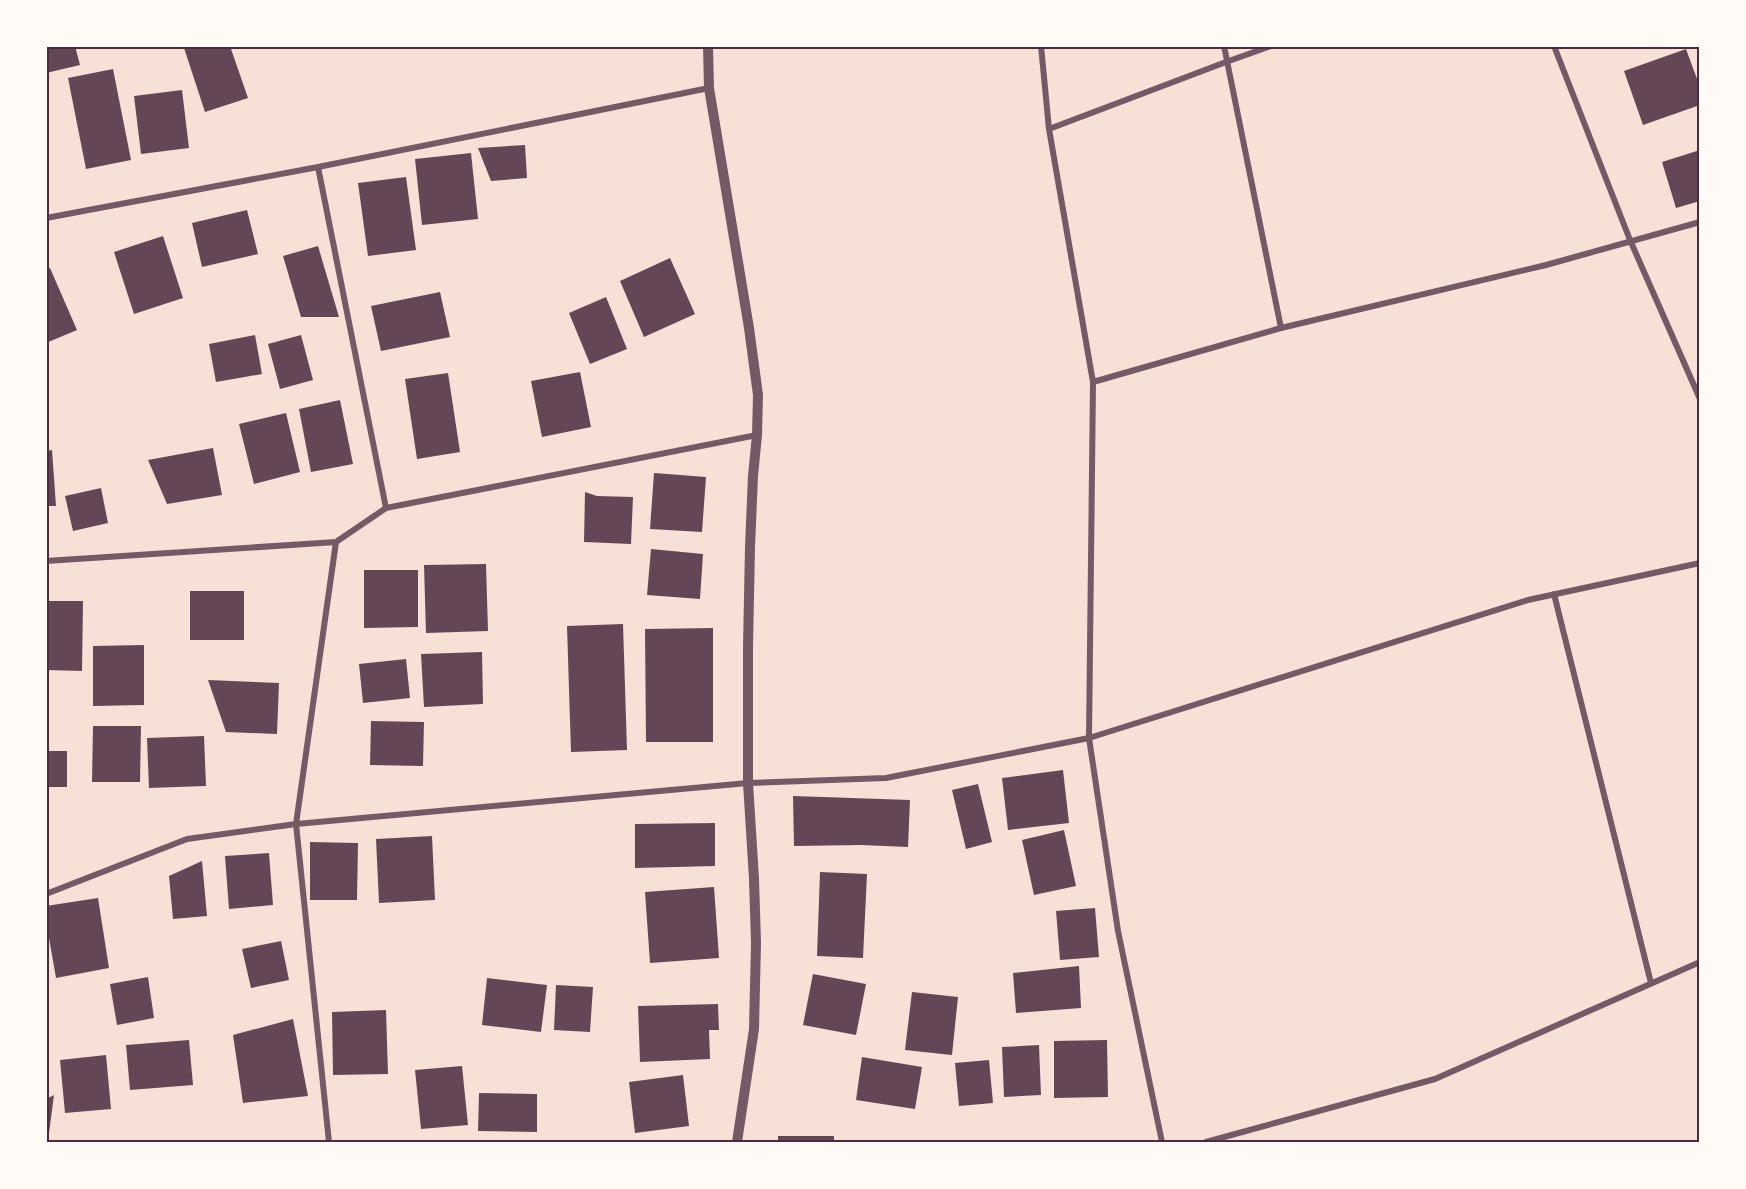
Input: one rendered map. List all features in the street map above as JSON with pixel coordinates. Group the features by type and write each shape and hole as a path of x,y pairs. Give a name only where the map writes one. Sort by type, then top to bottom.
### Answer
{"street":[{"path":"708,46 709,88 758,395 750,547 748,783 756,943 754,1029 736,1143"},
{"path":"1041,46 1049,129 1093,382 1089,738 1118,931 1162,1143"},
{"path":"1224,46 1281,328"},
{"path":"1049,129 1271,46"},
{"path":"1554,46 1630,240 1700,399"},
{"path":"46,218 318,167 709,88"},
{"path":"318,167 386,508"},
{"path":"1093,382 1281,328 1546,265 1700,222"},
{"path":"46,561 336,542 386,508 757,435"},
{"path":"329,1143 296,824 336,542"},
{"path":"46,894 188,839 296,824 748,783 886,778 1089,738 1528,600 1700,563"},
{"path":"1554,594 1651,983"},
{"path":"1206,1143 1435,1079 1700,962"}],"building":[{"path":"46,46 75,46 80,65 46,73"},
{"path":"230,46 248,98 205,112 184,48"},
{"path":"1686,49 1700,87 1700,105 1643,125 1624,71"},
{"path":"113,69 131,160 86,169 68,78"},
{"path":"182,90 189,148 141,154 134,96"},
{"path":"525,145 527,178 491,181 478,148"},
{"path":"1700,150 1700,201 1676,208 1662,162"},
{"path":"471,153 478,219 422,225 415,159"},
{"path":"406,177 416,250 368,256 358,183"},
{"path":"247,210 258,254 202,267 192,223"},
{"path":"163,236 183,298 134,314 114,252"},
{"path":"318,246 339,317 301,317 283,256"},
{"path":"670,258 695,314 644,337 620,281"},
{"path":"50,268 77,330 46,343 46,269"},
{"path":"440,292 450,337 381,351 371,306"},
{"path":"606,297 627,349 590,364 569,313"},
{"path":"255,335 262,374 216,382 209,344"},
{"path":"301,335 313,380 280,389 268,344"},
{"path":"580,372 591,427 542,437 531,381"},
{"path":"448,373 460,452 417,459 405,379"},
{"path":"340,400 353,464 311,472 299,409"},
{"path":"286,413 300,472 254,484 239,424"},
{"path":"213,448 222,495 167,504 148,460"},
{"path":"52,450 56,506 46,506 46,451"},
{"path":"654,473 706,477 702,532 650,529"},
{"path":"101,488 108,523 73,531 65,496"},
{"path":"585,492 597,496 633,497 631,544 584,542"},
{"path":"651,549 703,554 700,599 647,595"},
{"path":"486,564 488,631 426,633 424,565"},
{"path":"364,570 418,570 418,627 364,628"},
{"path":"190,591 244,591 244,640 190,640"},
{"path":"46,601 83,601 82,671 46,670"},
{"path":"623,624 627,750 571,752 567,626"},
{"path":"713,628 713,742 646,742 645,629"},
{"path":"144,645 144,705 93,706 93,646"},
{"path":"482,652 483,704 424,707 421,654"},
{"path":"406,659 410,698 363,703 359,664"},
{"path":"208,680 279,683 277,734 226,732"},
{"path":"371,721 424,722 423,766 370,765"},
{"path":"93,726 141,726 140,782 92,782"},
{"path":"204,736 206,786 149,788 147,738"},
{"path":"46,751 67,751 67,787 46,787"},
{"path":"1063,770 1069,823 1008,830 1002,778"},
{"path":"978,784 992,842 966,849 952,790"},
{"path":"793,796 910,800 908,847 794,846"},
{"path":"715,823 715,866 635,868 635,824"},
{"path":"1064,830 1076,886 1034,895 1022,840"},
{"path":"432,836 435,900 379,903 376,839"},
{"path":"310,842 358,843 357,900 310,900"},
{"path":"269,853 273,905 229,909 225,856"},
{"path":"202,861 207,916 173,919 169,876"},
{"path":"820,872 867,874 863,958 817,956"},
{"path":"714,887 719,958 650,963 645,892"},
{"path":"98,898 109,968 56,978 46,921 46,906"},
{"path":"1095,908 1099,957 1060,960 1056,911"},
{"path":"281,941 289,980 251,988 242,949"},
{"path":"1079,966 1081,1008 1016,1013 1013,973"},
{"path":"813,974 866,984 856,1035 803,1025"},
{"path":"148,977 154,1018 117,1025 110,984"},
{"path":"487,978 547,985 541,1032 482,1025"},
{"path":"556,985 593,987 590,1032 554,1030"},
{"path":"912,992 958,997 952,1055 905,1050"},
{"path":"718,1004 719,1030 709,1030 710,1059 640,1062 638,1006"},
{"path":"386,1010 388,1074 333,1075 332,1012"},
{"path":"293,1019 308,1096 243,1103 233,1035"},
{"path":"189,1040 193,1085 130,1090 126,1045"},
{"path":"1107,1040 1108,1097 1054,1098 1054,1041"},
{"path":"1039,1045 1041,1095 1004,1097 1002,1047"},
{"path":"106,1055 111,1109 65,1113 60,1060"},
{"path":"862,1057 922,1067 915,1109 856,1100"},
{"path":"989,1060 993,1103 959,1106 955,1063"},
{"path":"462,1066 468,1125 421,1129 415,1070"},
{"path":"683,1075 689,1126 635,1133 629,1082"},
{"path":"479,1093 537,1094 537,1132 478,1131"},
{"path":"54,1095 48,1141 46,1141 46,1099"},
{"path":"778,1136 834,1136 834,1142 778,1142"}]}
